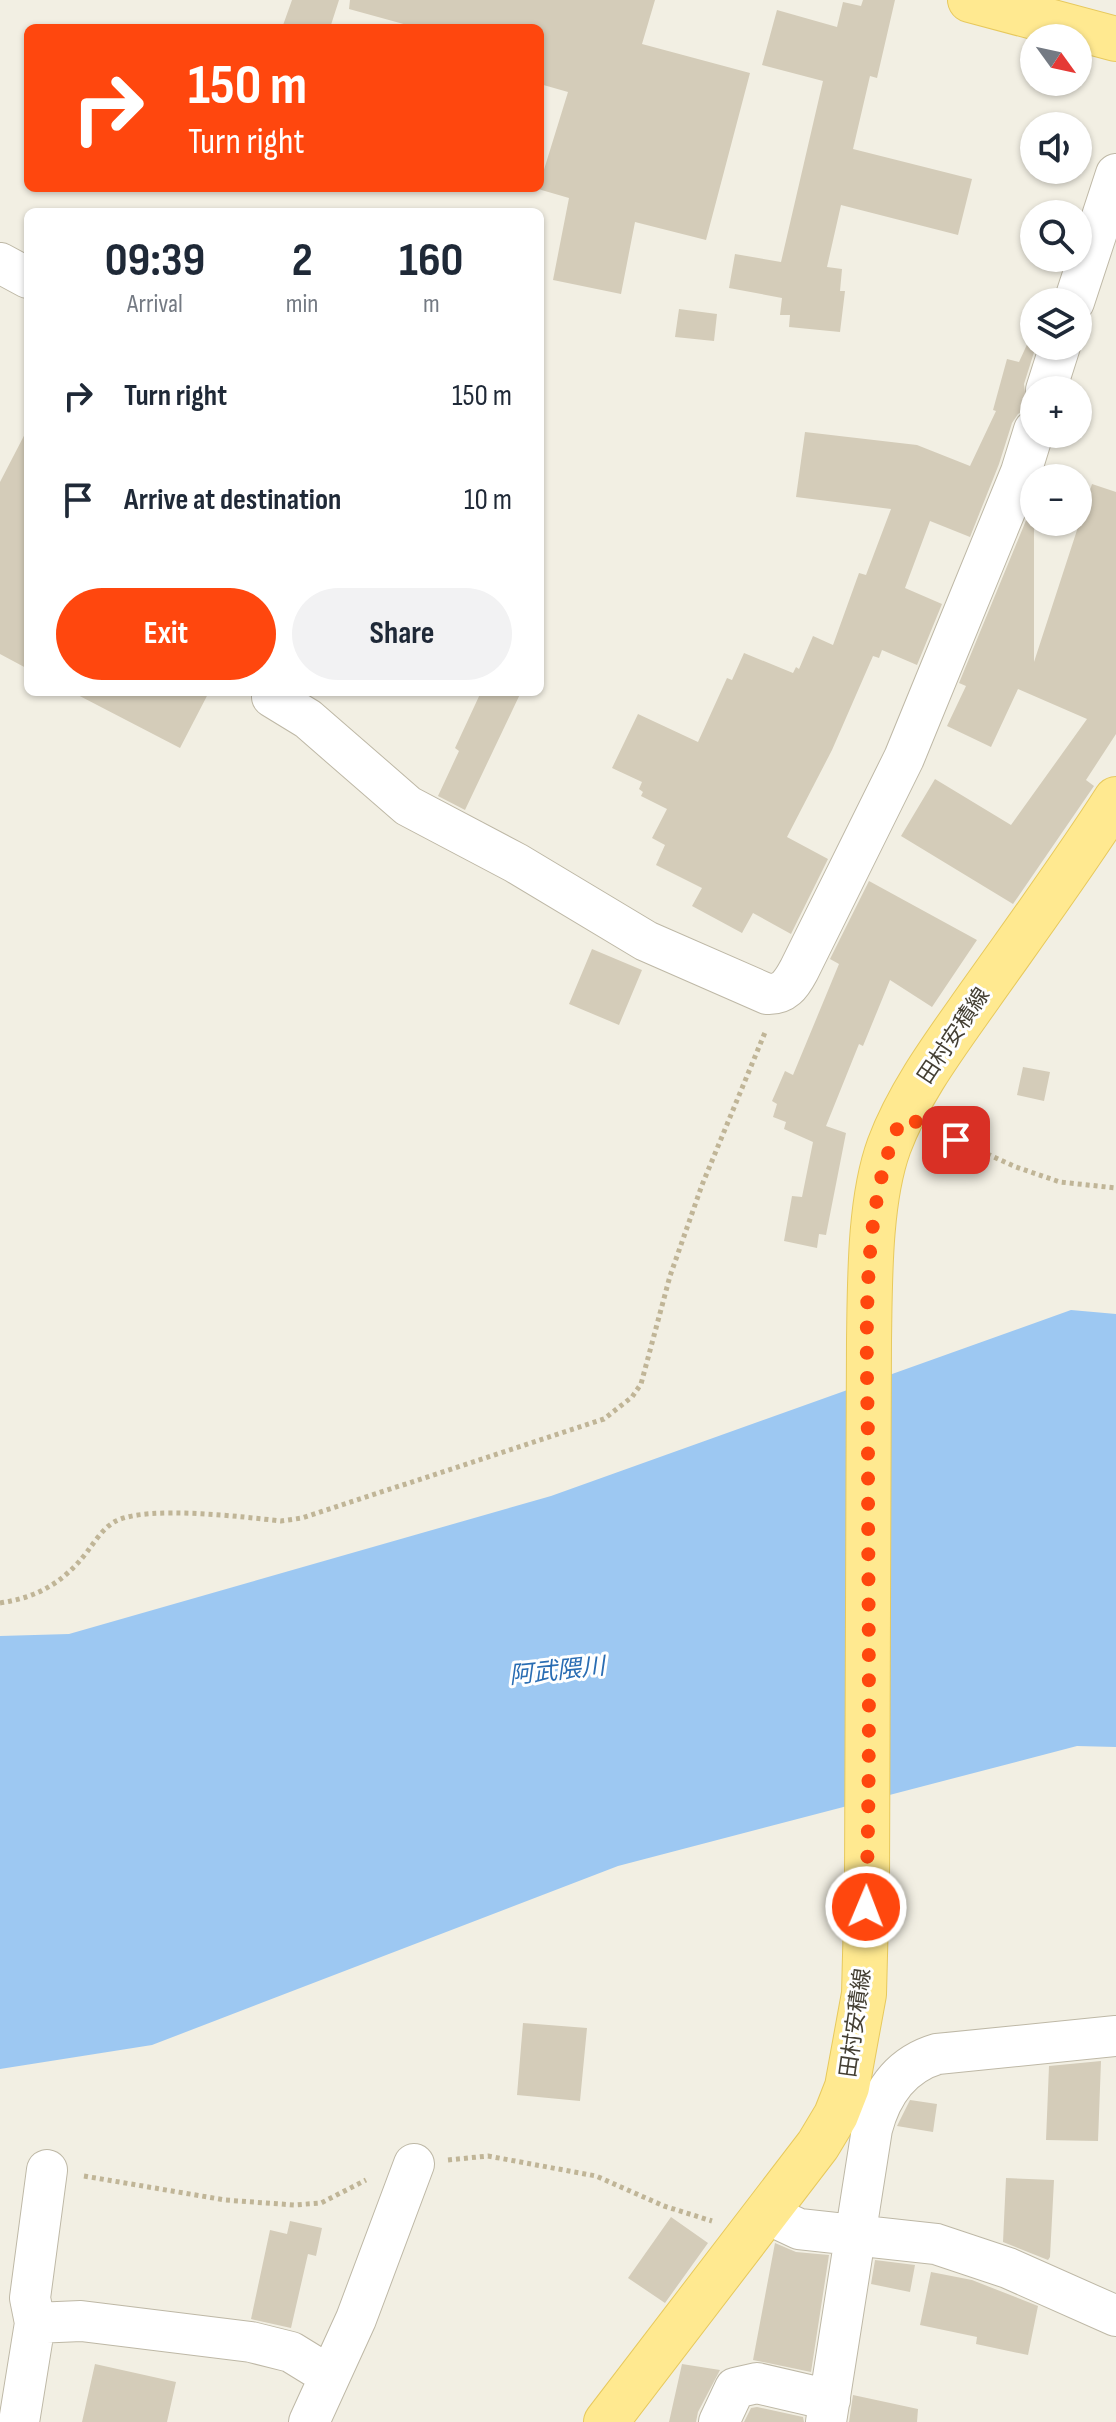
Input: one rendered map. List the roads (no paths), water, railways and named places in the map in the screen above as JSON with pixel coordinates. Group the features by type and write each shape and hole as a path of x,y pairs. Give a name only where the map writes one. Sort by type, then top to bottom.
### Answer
{"main road":[{"path":"970,0 1116,39"},
{"name":"田村安積線","path":"606,2422 827,2132 847,2087 864,1994 869,1340 879,1180 901,1120 952,1035 1116,799"}],"street":[{"path":"1079,288 1116,174"},
{"path":"0,263 24,276"},
{"path":"272,697 308,719 416,810 516,863 646,941 767,994 782,992 792,984 904,758 1028,448"},
{"path":"719,2422 735,2388 746,2384 757,2383 828,2411 854,2235 879,2104 891,2086 923,2058 937,2054 1116,2036"},
{"path":"309,2422 356,2319 414,2164"},
{"path":"19,2422 35,2323 30,2298 47,2170"},
{"path":"770,2210 799,2229 936,2244 1008,2268 1116,2316"},
{"path":"35,2323 81,2321 251,2342 291,2352 330,2376"}],"water":[{"name":"阿武隈川","path":"1071,1310 1116,1314 1116,1747 1077,1746 618,1866 152,2045 0,2069 0,1636 69,1634 551,1496"}]}
